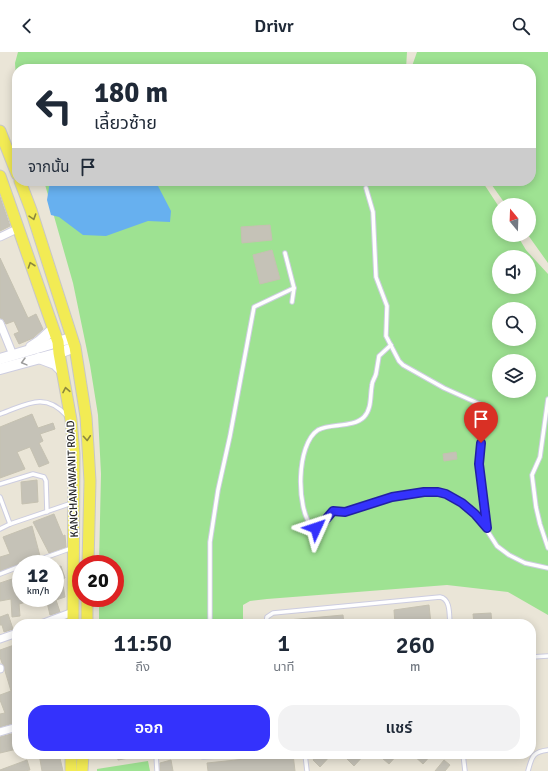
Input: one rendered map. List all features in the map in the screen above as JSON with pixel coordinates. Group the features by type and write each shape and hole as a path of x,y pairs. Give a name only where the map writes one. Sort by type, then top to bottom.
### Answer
{"main road":[{"path":"0,131 12,161"},
{"name":"KANCHANAWANIT ROAD","path":"0,176 53,329 58,348 71,420 74,454 73,619"},
{"name":"KANCHANAWANIT ROAD","path":"22,186 73,342 86,417 90,481 88,555"},
{"path":"87,607 87,619"},
{"path":"71,759 71,771"},
{"path":"82,771 83,759"}],"street":[{"path":"0,237 19,228"},
{"path":"0,323 13,355"},
{"path":"0,359 24,351 40,341 53,329"},
{"path":"0,369 39,358 73,342"},
{"path":"24,351 58,348"},
{"path":"39,358 55,364 62,371"},
{"path":"54,619 73,612"},
{"path":"0,639 12,635"},
{"path":"0,732 12,728"}],"lane":[{"path":"366,188 373,212 376,277 387,306 386,336 399,361 403,365 444,388 484,406 479,464 487,528"},
{"path":"285,253 294,288 292,302"},
{"path":"210,619 210,542 218,490 230,436 254,307 294,288"},
{"path":"391,345 379,356 372,385 372,396 364,417 351,423 319,429 312,436 306,446 302,464 301,497 303,509 309,524 313,528 318,527 333,511 345,512 392,497 429,491 443,493 454,498 475,514 487,528 497,546 509,555 525,563 548,568"},
{"path":"548,400 540,457 532,475 536,507 548,548"},
{"path":"0,414 36,401 42,401 49,402 60,408 71,420"},
{"path":"0,484 33,474 44,477 46,481 48,512"},
{"path":"0,497 10,524"},
{"path":"0,529 10,524 74,503"},
{"path":"52,555 74,547"},
{"path":"0,574 12,569"},
{"path":"267,619 267,616 273,613 440,597 444,598 447,602 449,619"},
{"path":"536,657 548,656"},
{"path":"536,753 548,750"},
{"path":"157,759 158,771"},
{"path":"306,759 307,771"},
{"path":"464,759 465,771"},
{"path":"528,771 532,759"}],"green space":[{"path":"18,52 407,52 406,64 15,63"},
{"path":"417,52 548,52 548,263 533,242 536,242 536,198 501,198 493,186 536,186 536,64 413,64"},
{"path":"45,186 485,186 493,198 492,242 521,242 526,250 492,250 492,294 536,294 536,261 548,274 548,615 508,592 447,585 250,601 243,605 243,619 99,619 99,607 124,607 124,555 99,555 101,474 98,415 90,365 73,283"},
{"path":"148,761 150,771 97,771 97,769"}],"water":[{"path":"49,186 158,186 171,211 170,222 148,221 106,236 83,235 59,217 51,215 47,200"}],"building":[{"path":"0,197 10,226 0,231"},
{"path":"270,225 272,240 242,243 241,227"},
{"path":"272,250 280,279 260,284 253,255"},
{"path":"0,258 28,318 36,314 43,329 33,338 19,344 14,334 19,332 14,321 6,324 3,319 0,318"},
{"path":"32,414 38,428 53,423 55,429 40,434 43,441 39,443 49,463 39,467 30,447 17,452 25,469 0,478 0,427"},
{"path":"456,452 457,459 444,461 443,454"},
{"path":"37,480 38,502 22,504 21,482"},
{"path":"54,514 63,536 65,535 66,547 49,553 33,522"},
{"path":"32,526 40,555 12,555 12,566 0,571 0,557 10,554 3,537"},
{"path":"12,579 12,607 19,607 20,616 12,617 11,599 0,601 0,583"},
{"path":"429,605 430,619 395,619 394,610"},
{"path":"48,607 58,607 60,612 50,615"},
{"path":"491,613 492,619 474,619 473,614"},
{"path":"8,614 12,629 4,632 2,625 0,625 0,617"},
{"path":"343,615 343,619 299,619"},
{"path":"12,646 12,723 0,727 0,714 5,713 0,700 0,695 11,691 0,657 0,650"},
{"path":"12,734 12,750 0,753 0,737"},
{"path":"40,759 60,759 63,771 42,771"},
{"path":"245,759 294,759 295,771 208,771 207,763"},
{"path":"314,759 327,759 320,767 313,760"},
{"path":"347,759 360,759 354,766"},
{"path":"383,759 394,759 389,764"},
{"path":"418,759 428,759 423,764"},
{"path":"27,760 30,770 0,771 0,770"},
{"path":"171,760 173,771 160,771 160,763"},
{"path":"444,760 450,765 445,771 435,771"}],"route":[{"path":"316,528 320,526 333,511 340,513 345,512 371,505 392,497 429,491 446,494 462,503 475,514 487,528 479,464 481,443"}]}
